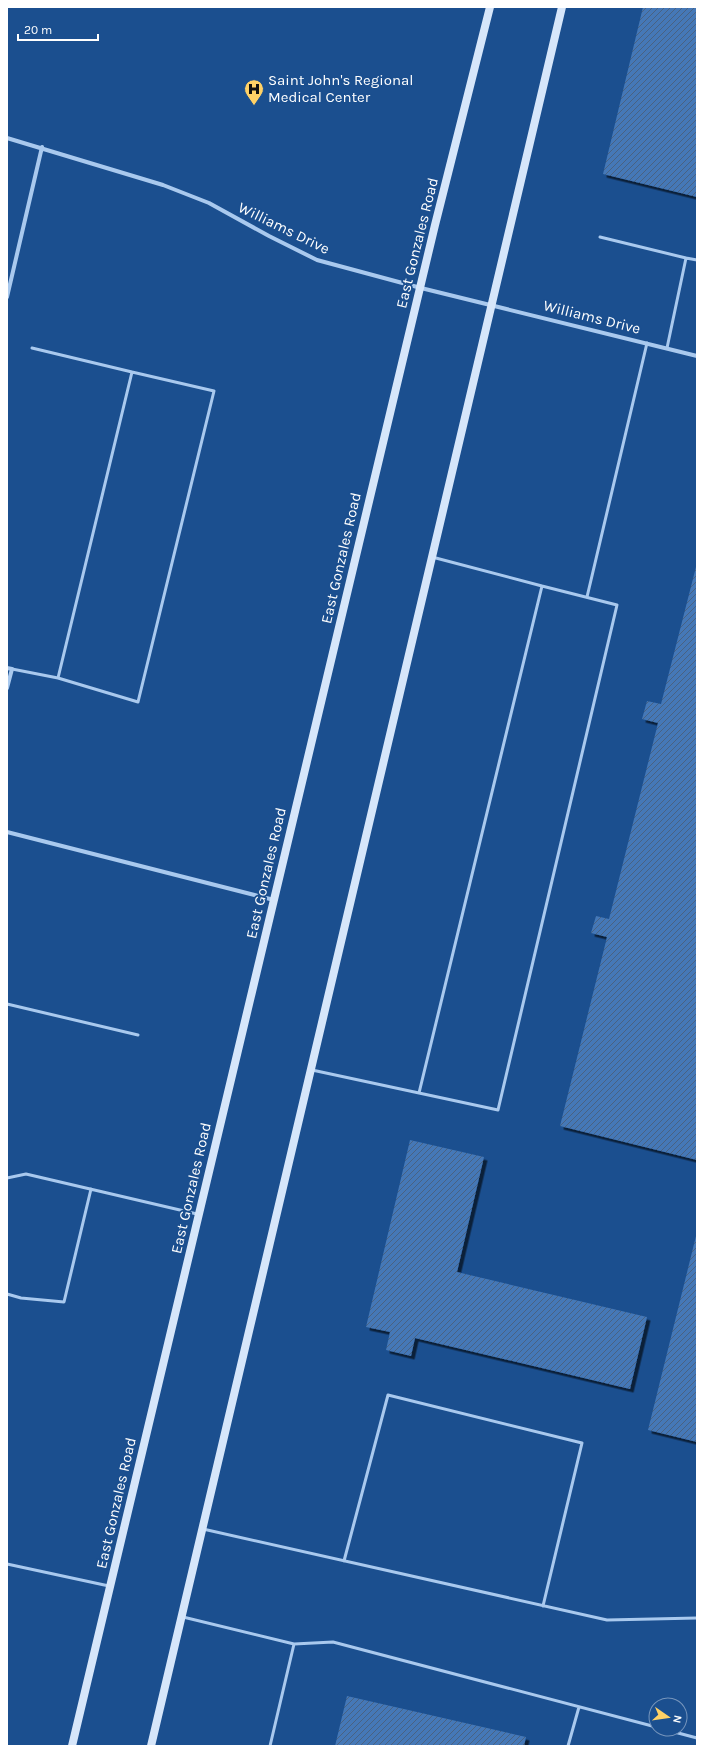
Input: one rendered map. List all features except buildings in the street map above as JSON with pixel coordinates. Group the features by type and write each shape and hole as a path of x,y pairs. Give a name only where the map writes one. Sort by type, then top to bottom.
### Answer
{"main road":[{"name":"East Gonzales Road","path":"72,1746 421,288 490,7"},
{"path":"151,1746 562,7"}],"street":[{"name":"Williams Drive","path":"7,138 42,147 163,185 209,203 317,260 421,288 491,304 697,356"},
{"path":"7,297 42,147"},
{"path":"7,688 9,669"},
{"path":"7,832 274,900"}],"lane":[{"path":"600,237 697,260"},
{"path":"667,348 686,258"},
{"path":"587,597 647,344"},
{"path":"9,669 58,678 138,702 214,391 32,348"},
{"path":"58,678 132,372"},
{"path":"311,1069 498,1110 617,605 432,557"},
{"path":"419,1093 542,586"},
{"path":"7,1004 138,1035"},
{"path":"7,1178 26,1174 199,1214"},
{"path":"7,1294 21,1298 64,1302 91,1189"},
{"path":"344,1561 388,1395 582,1443 543,1606"},
{"path":"202,1529 607,1620 697,1618"},
{"path":"7,1564 110,1586"},
{"path":"181,1617 294,1644 332,1642 648,1725"},
{"path":"270,1746 294,1644"},
{"path":"568,1746 579,1707"}],"place":[{"name":"Saint John's Regional Medical Center","path":"254,106"}]}
